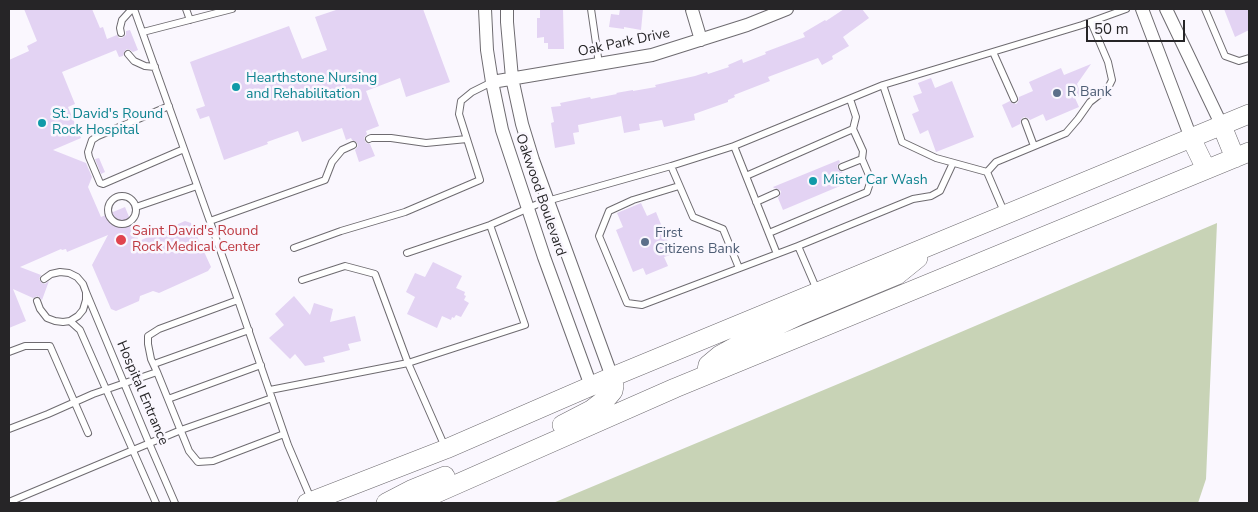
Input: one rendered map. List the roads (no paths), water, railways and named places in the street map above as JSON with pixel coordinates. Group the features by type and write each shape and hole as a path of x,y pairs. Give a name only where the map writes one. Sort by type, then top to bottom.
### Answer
{"main road":[{"path":"309,502 446,449 612,377 1249,114"},
{"path":"414,503 706,375 1242,155 1222,126"},
{"path":"1191,138 1206,169"},
{"path":"706,375 708,365 720,355 800,315 898,274 934,245"},
{"path":"386,503 413,489 571,421 591,410 613,391 612,377"}],"street":[{"name":"Oakwood Boulevard","path":"486,9 487,50 502,130 544,258 591,386"},
{"name":"Oakwood Boulevard","path":"507,9 512,78 522,124 612,377"},
{"name":"Oak Park Drive","path":"492,82 652,56 746,25 787,9"},
{"path":"1142,9 1191,138"},
{"path":"1166,9 1222,126"},
{"path":"692,10 701,40"}],"lane":[{"path":"121,33 122,20 133,9 143,32 309,502"},
{"path":"186,9 190,20"},
{"path":"143,32 232,9"},
{"path":"591,9 599,64"},
{"path":"407,253 490,224 548,201 734,146 884,85 1091,22 1126,9"},
{"path":"1205,9 1225,56 1239,61 1249,58"},
{"path":"987,172 996,162 1066,133 1090,102 1108,88 1112,80 1108,62 1091,22"},
{"path":"993,52 1014,99"},
{"path":"128,54 134,61 145,66 155,67"},
{"path":"294,248 340,231 405,212 480,180 459,114 461,101 472,92 492,82"},
{"path":"884,85 902,142 936,158 987,172"},
{"path":"769,233 867,192 871,180 862,159 863,151 853,129 856,117 850,99"},
{"path":"169,106 98,136 92,140 88,152 89,156 100,183 103,184 184,149"},
{"path":"1024,122 1034,146"},
{"path":"746,176 853,129"},
{"path":"369,140 371,138 391,138 426,142 467,139"},
{"path":"210,221 325,180 332,162 342,150 353,145"},
{"path":"734,146 777,254"},
{"path":"842,167 862,159"},
{"path":"680,186 633,200 609,210 599,236 628,303 642,305 798,246 912,199 930,196 940,191 953,163"},
{"path":"670,166 693,217 723,229 739,268"},
{"path":"987,172 1005,215"},
{"path":"136,207 197,186"},
{"path":"756,202 776,193"},
{"path":"117,196 129,197 136,207 135,217 128,223 114,222 108,214 108,205 117,196"},
{"path":"270,390 408,362 526,325 490,224"},
{"path":"798,246 818,292"},
{"path":"302,280 345,266 375,274 408,362 446,449"},
{"name":"Hospital Entrance","path":"44,279 51,274 69,273 77,277 83,284 175,503"},
{"path":"37,301 47,318 55,321 70,321 83,310 86,292"},
{"path":"238,300 159,329 148,336 148,344 154,364 189,451 198,462 213,461 284,434"},
{"path":"70,321 80,330 156,503"},
{"path":"154,364 249,330"},
{"path":"9,352 25,346 50,346 88,433"},
{"path":"168,399 261,365"},
{"path":"9,429 157,372"},
{"path":"9,502 22,500 181,430 272,398"}],"place":[{"name":"Hearthstone Nursing and Rehabilitation","path":"236,87"},
{"name":"R Bank","path":"1057,93"},
{"name":"St. David's Round Rock Hospital","path":"42,123"},
{"name":"Mister Car Wash","path":"813,181"},
{"name":"Saint David's Round Rock Medical Center","path":"121,240"},
{"name":"First Citizens Bank","path":"645,242"}]}
